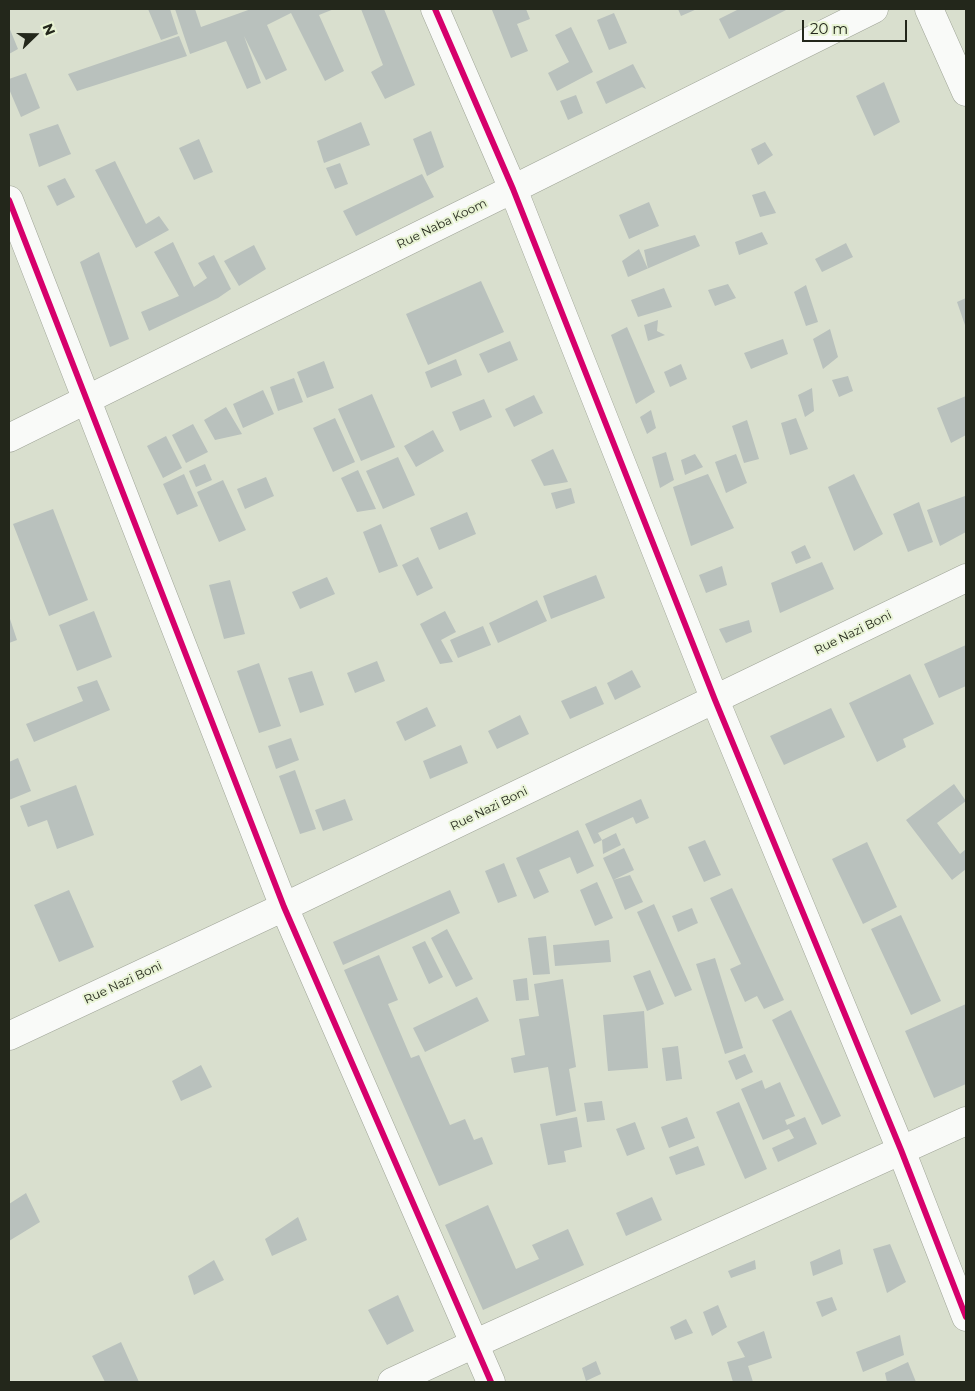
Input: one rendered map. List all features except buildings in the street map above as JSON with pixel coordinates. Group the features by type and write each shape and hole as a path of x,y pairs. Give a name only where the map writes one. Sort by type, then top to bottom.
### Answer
{"street":[{"path":"434,9 513,189 715,700 901,1150 966,1317"},
{"name":"Rue Naba Koom","path":"9,438 874,9"},
{"path":"929,9 966,92"},
{"path":"9,200 284,908 491,1382"},
{"name":"Rue Nazi Boni","path":"9,1036 284,908 966,578"},
{"path":"392,1382 966,1121"}],"cycle path":[{"path":"435,9 513,189 715,700 901,1150 966,1317"},
{"path":"9,200 284,907 491,1382"}]}
